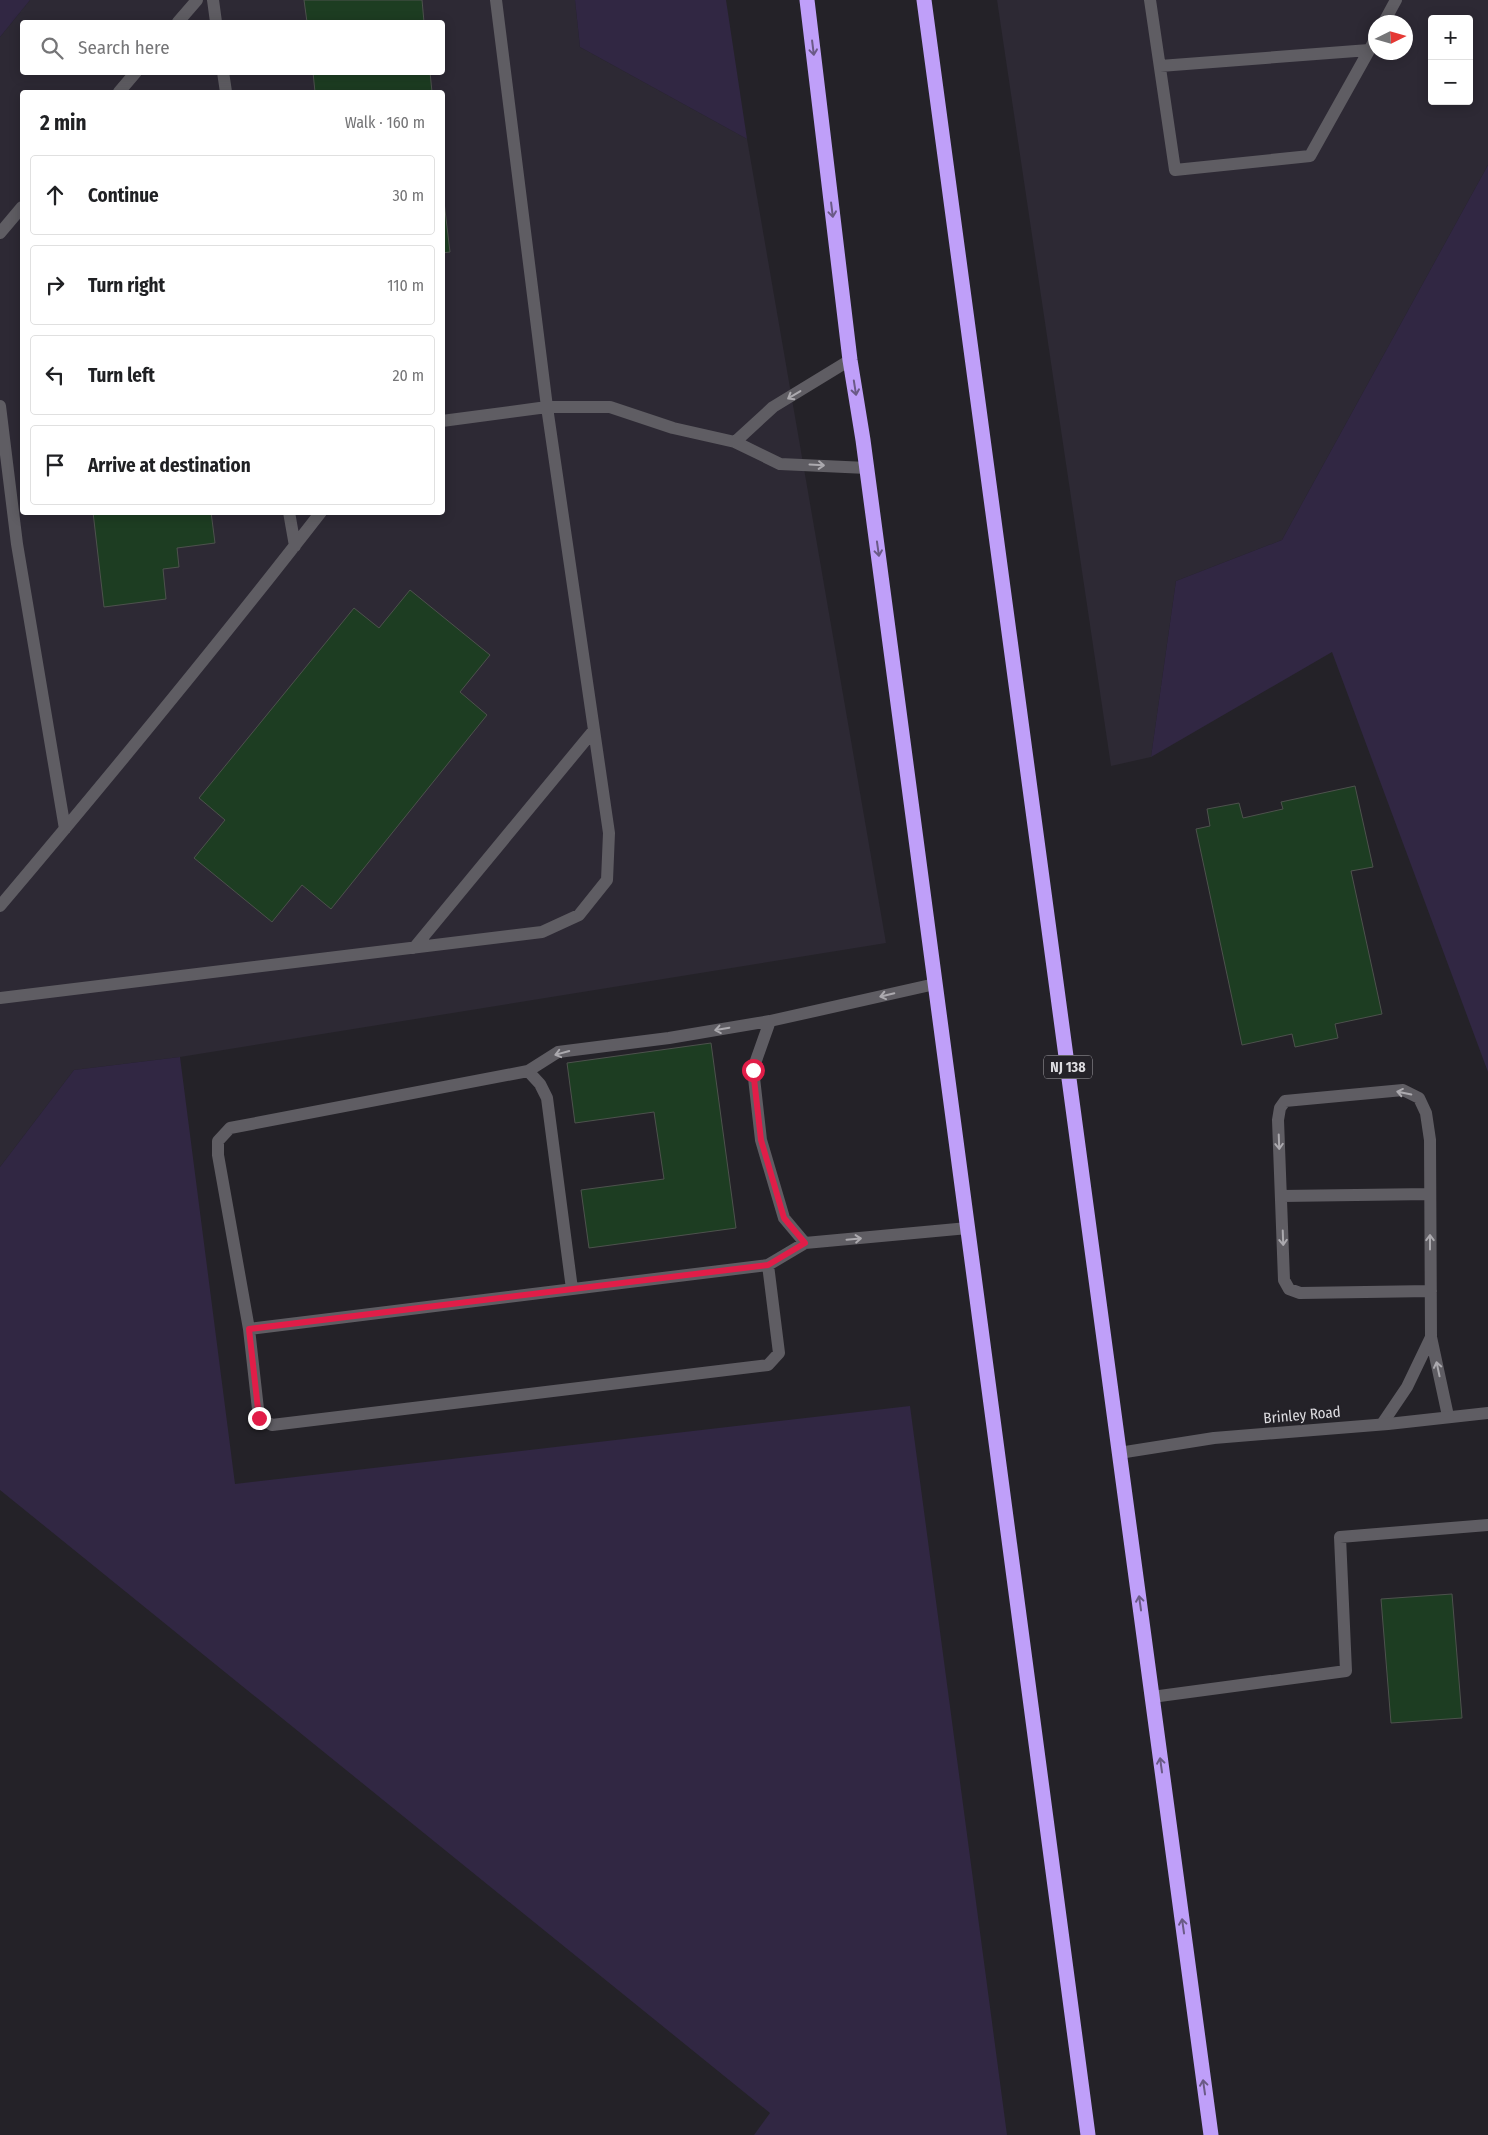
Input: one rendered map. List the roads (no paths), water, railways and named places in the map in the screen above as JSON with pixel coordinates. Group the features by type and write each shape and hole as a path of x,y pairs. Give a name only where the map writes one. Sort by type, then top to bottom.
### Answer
{"highway":[{"path":"807,0 850,360 867,468 1088,2135"},
{"name":"NJ 138","path":"924,0 1211,2135"}],"street":[{"path":"180,20 198,0"},
{"path":"213,0 216,20"},
{"path":"0,998 542,932 579,915 607,880 609,833 546,407 496,0"},
{"path":"1150,0 1175,170 1310,156 1368,52"},
{"path":"1388,15 1396,0"},
{"path":"1160,66 1368,50"},
{"path":"121,90 133,75"},
{"path":"223,75 226,90"},
{"path":"0,233 20,209"},
{"path":"735,442 773,407 850,360"},
{"path":"0,406 17,544 66,829"},
{"path":"445,421 546,407 610,407 673,428 735,442 780,464 867,468"},
{"path":"290,515 295,546"},
{"path":"0,906 150,727 319,515"},
{"path":"414,948 594,730"},
{"path":"768,1265 779,1353 768,1365 272,1425 259,1418 249,1329 218,1155 218,1141 230,1128 528,1071 558,1052 669,1038 770,1021 935,984"},
{"path":"770,1021 753,1070 761,1140 784,1218 805,1243"},
{"path":"528,1071 540,1084 547,1098 572,1289"},
{"path":"1431,1291 1300,1293 1289,1289 1284,1280 1278,1120 1280,1108 1285,1101 1403,1090 1418,1098 1426,1113 1430,1140 1430,1194 1431,1291 1431,1337 1448,1416"},
{"path":"1282,1196 1430,1194"},
{"path":"249,1329 768,1265 805,1243 968,1228"},
{"path":"1382,1424 1406,1387 1431,1337"},
{"name":"Brinley Road","path":"1119,1453 1214,1438 1488,1413"},
{"path":"1152,1697 1346,1671 1340,1537 1488,1525"}]}
